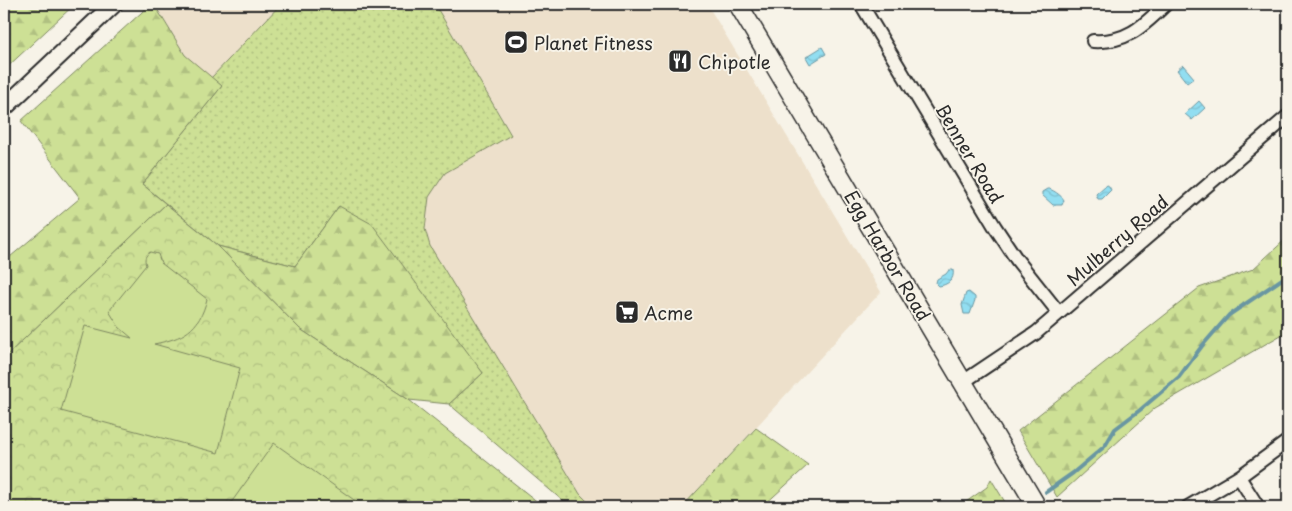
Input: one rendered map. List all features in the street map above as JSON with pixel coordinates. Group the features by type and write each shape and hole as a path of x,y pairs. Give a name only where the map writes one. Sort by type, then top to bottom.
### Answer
{"main road":[{"name":"Egg Harbor Road","path":"738,4 1037,507"}],"street":[{"path":"4,108 114,4"},
{"name":"Benner Road","path":"861,4 994,227 1017,260 1059,313"},
{"path":"1093,41 1119,40 1132,34 1166,4"},
{"name":"Mulberry Road","path":"963,382 1016,347 1059,313 1288,116"},
{"path":"1188,507 1239,477 1288,441"},
{"path":"1239,477 1258,507"}],"shaded area":[{"path":"154,4 281,4 211,78 185,55"},
{"path":"427,4 707,4 881,292 682,507 593,507 580,494 430,246 425,229 429,197 445,173 511,134 437,8"}],"green space":[{"path":"4,4 75,4 4,70"},
{"path":"151,4 154,4 185,55 222,86 142,184 166,204 4,358 4,262 80,198 21,121"},
{"path":"281,4 427,4 437,8 511,135 445,173 429,197 425,229 430,246 580,494 593,507 570,507 449,404 483,373 339,206 295,266 218,246 142,184 222,86 211,78"},
{"path":"166,204 218,246 300,329 409,400 544,507 4,507 4,358"},
{"path":"339,206 372,224 483,373 449,404 409,400 300,329 218,246 295,266"},
{"path":"1288,237 1288,331 1155,408 1057,497 1018,431 1199,288 1253,269"},
{"path":"150,252 158,254 161,263 207,299 204,310 194,326 181,336 154,344 240,368 218,453 61,411 85,326 132,338 119,327 109,311 146,265 145,257"},
{"path":"756,428 808,465 762,507 682,507"},
{"path":"274,443 364,507 228,507"},
{"path":"991,479 1008,507 959,507 987,487"}],"water":[{"path":"822,47 826,54 810,64 806,57"},
{"path":"1183,65 1194,78 1187,83 1177,70"},
{"path":"1199,101 1205,108 1192,120 1185,114"},
{"path":"1106,185 1111,190 1102,199 1098,199 1096,194"},
{"path":"1047,189 1054,191 1063,198 1062,205 1053,205 1042,195 1042,192"},
{"path":"949,270 953,270 952,279 939,286 936,283 937,279"},
{"path":"969,292 975,297 975,300 970,314 964,314 962,305 966,293"}],"waterway":[{"path":"1046,492 1073,473 1105,446 1115,429 1179,377 1202,346 1229,315 1288,275"}],"place":[{"name":"Planet Fitness","path":"516,42"},
{"name":"Chipotle","path":"680,61"},
{"name":"Acme","path":"627,312"}]}
